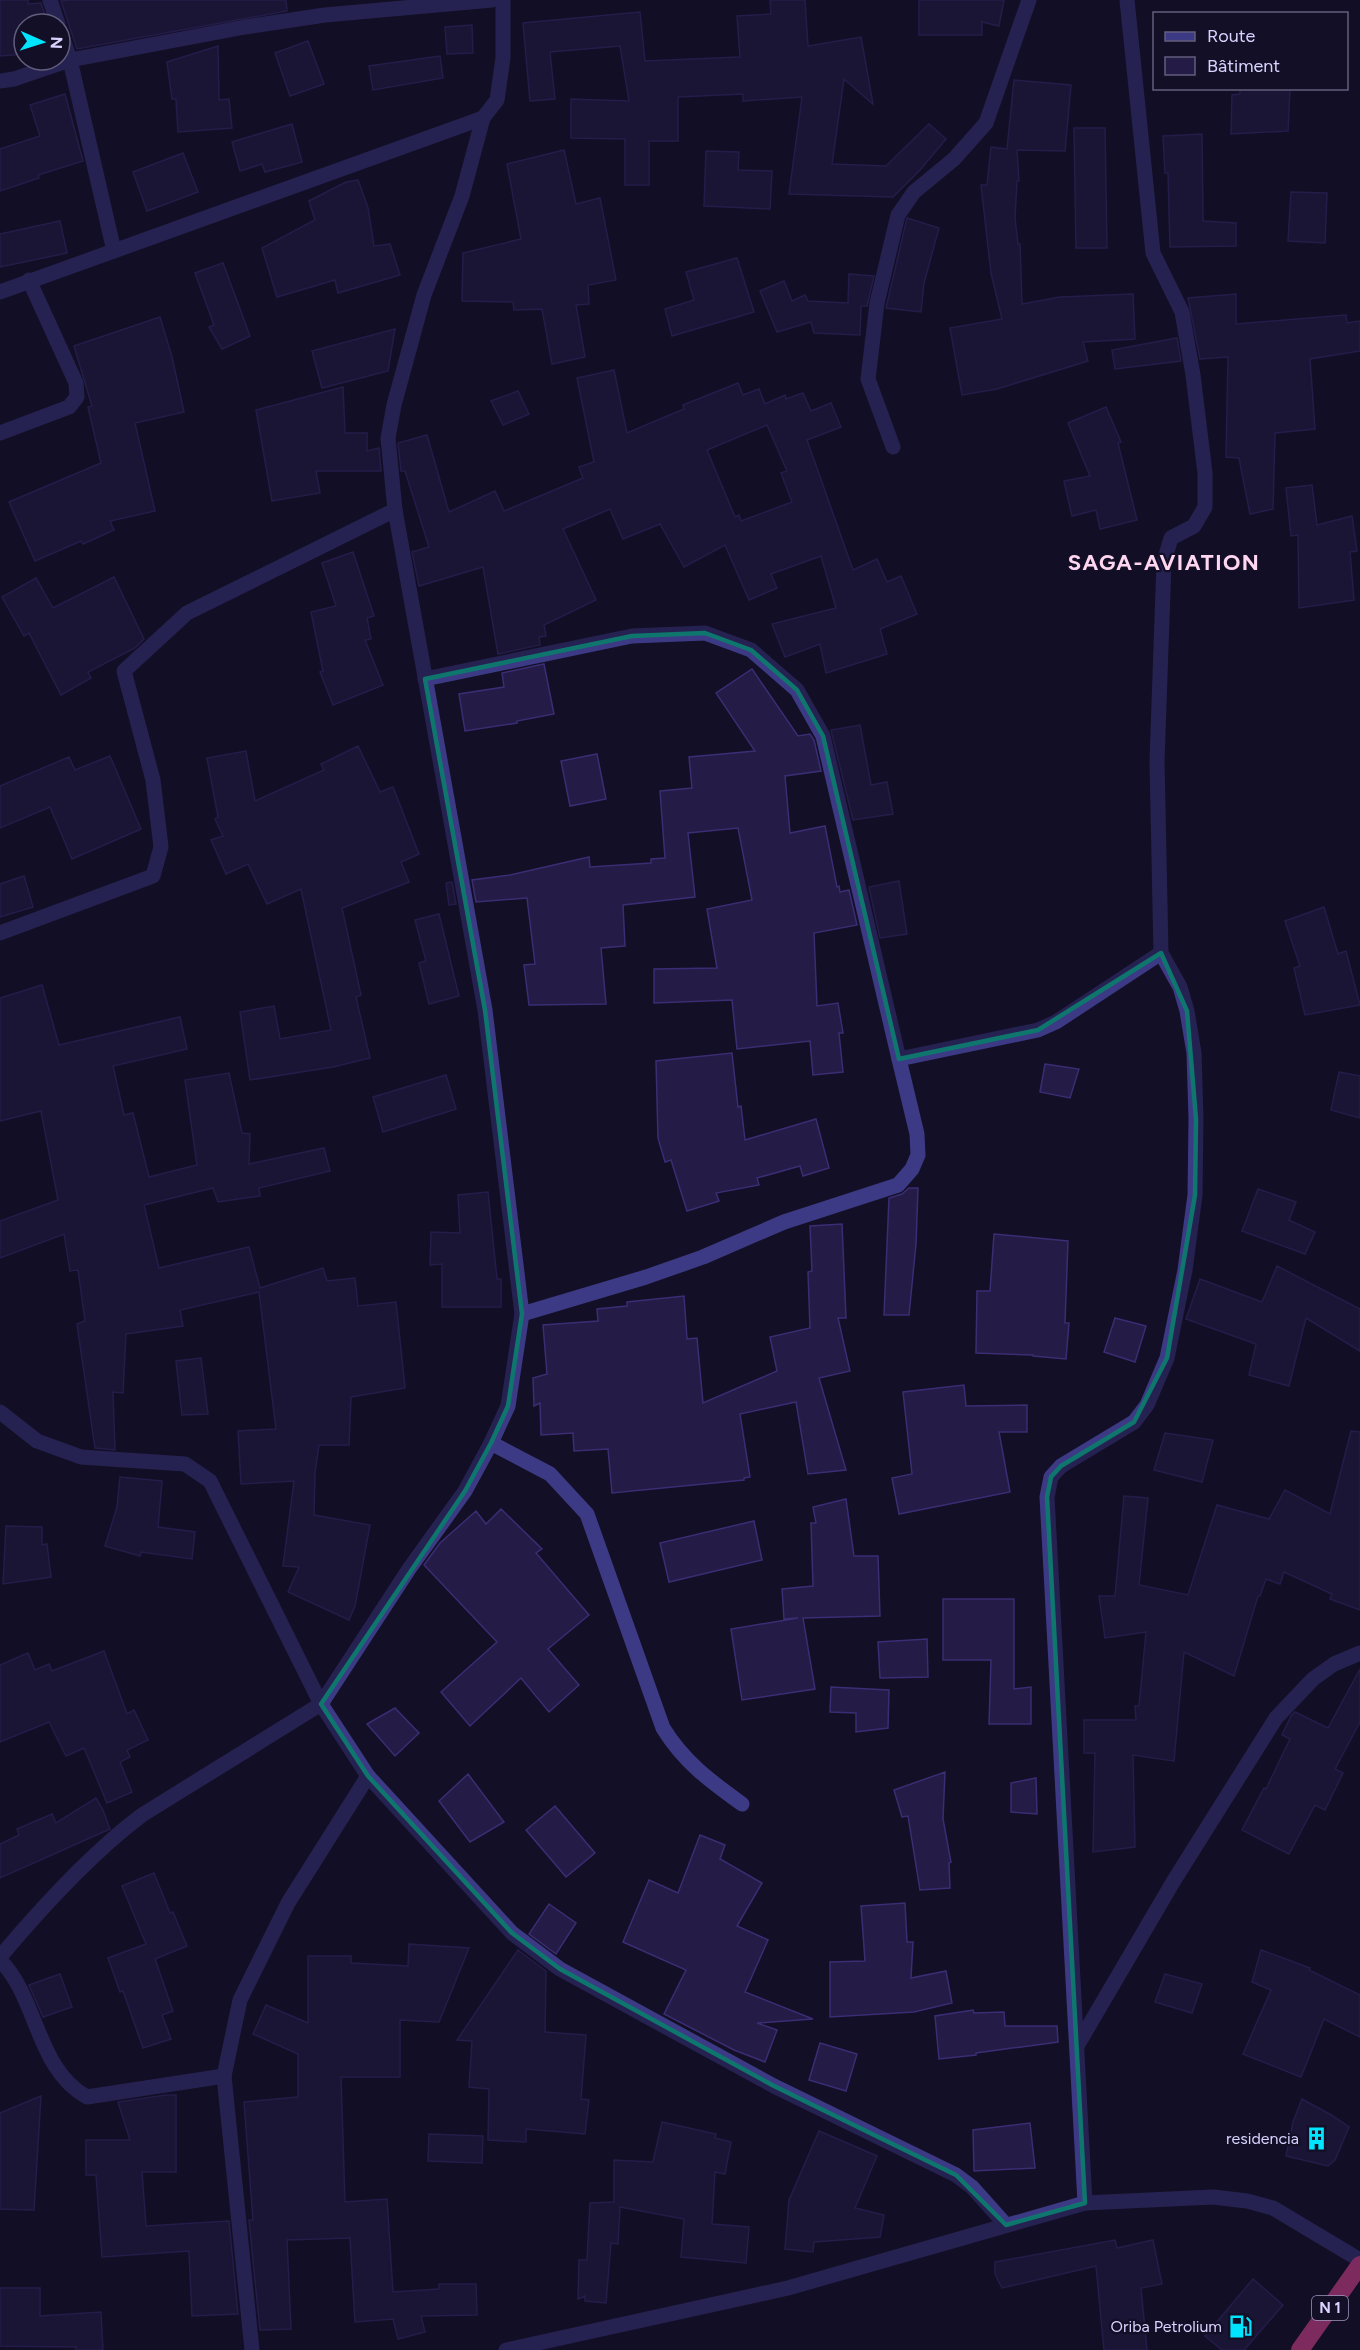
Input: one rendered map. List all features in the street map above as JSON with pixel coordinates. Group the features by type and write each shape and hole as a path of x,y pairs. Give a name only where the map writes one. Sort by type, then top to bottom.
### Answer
{"highway":[{"name":"N 1","path":"1300,2350 1360,2265"}],"street":[{"path":"72,60 325,15 492,0"},
{"path":"224,2076 87,2097 78,2092 45,2049 12,1972 0,1958 121,1830 321,1704 409,1569 465,1491 508,1406 522,1314 485,1010 395,510 388,438 394,405 424,295 462,196 483,118 497,100 503,58 502,0"},
{"path":"893,447 867,379 877,303 898,215 914,192 954,159 986,123 1029,0"},
{"path":"1085,2203 1047,1497 1051,1478 1061,1466 1134,1422 1147,1405 1167,1358 1185,1270 1195,1195 1194,1053 1187,1011 1180,987 1161,953 1158,761 1164,562 1171,538 1194,526 1205,507 1205,473 1193,375 1182,312 1153,253 1127,0"},
{"path":"72,69 114,251"},
{"path":"0,81 35,72"},
{"path":"0,292 483,118"},
{"path":"0,433 69,407 77,397 76,383 29,280"},
{"path":"0,933 153,876 161,846 153,780 124,671 187,613 395,510"},
{"path":"425,679 632,636 705,633 751,650 796,690 823,736 917,1134 918,1155 912,1169 898,1185 784,1222 703,1257 646,1277 522,1314"},
{"path":"899,1059 1038,1030 1056,1022 1161,953"},
{"path":"0,1412 37,1441 81,1457 185,1464 210,1481 321,1704 368,1776 512,1933 560,1969 774,2086 956,2175 972,2187 1006,2225"},
{"path":"491,1443 550,1474 588,1514 663,1728 677,1751 703,1776 742,1804"},
{"path":"1077,2046 1173,1882 1276,1718 1313,1679 1334,1664 1360,1653"},
{"path":"252,2350 224,2076 240,2000 288,1903 368,1776"},
{"path":"506,2350 788,2288 1085,2203 1213,2197 1247,2201 1273,2208 1360,2260"}],"highlighted area":[{"path":"705,633 751,650 797,690 823,736 899,1059 1038,1030 1161,953 1187,1011 1196,1119 1195,1195 1167,1358 1134,1422 1061,1466 1051,1477 1047,1497 1085,2203 1006,2225 956,2175 774,2086 560,1969 512,1933 368,1776 321,1704 465,1491 491,1443 508,1406 522,1314 485,1010 425,679 632,636"}],"building":[{"path":"0,0 28,0 28,4 41,3 44,12 12,12 12,55 0,56"},
{"path":"286,0 287,11 77,49 72,34 72,12 65,12 61,1"},
{"path":"770,0 805,0 808,46 861,37 873,104 844,79 832,164 886,166 929,124 946,139 893,197 789,194 802,97 743,101 743,94 678,97 678,141 649,141 649,185 625,185 625,139 571,138 571,99 629,101 620,46 550,52 555,99 530,101 523,23 640,12 645,61 740,57 737,16 771,14"},
{"path":"919,0 1004,0 999,26 982,22 982,35 919,35"},
{"path":"472,25 473,53 447,54 445,27"},
{"path":"308,41 324,84 290,96 275,53"},
{"path":"218,46 219,100 229,99 232,128 178,132 176,99 172,99 167,62"},
{"path":"440,56 443,78 373,90 369,66"},
{"path":"1014,80 1071,85 1065,151 1017,150 1019,181 1017,181 1015,218 1018,244 1020,244 1022,304 1060,297 1133,294 1135,339 1083,342 1088,361 997,389 962,395 950,328 1002,319 991,273 981,185 987,185 991,147 1007,149"},
{"path":"1240,90 1290,90 1288,131 1231,134 1232,95 1240,94"},
{"path":"65,94 83,161 38,175 39,178 0,191 0,149 40,136 30,105"},
{"path":"292,124 302,162 265,172 262,164 240,171 232,142"},
{"path":"1074,128 1105,128 1107,248 1076,248"},
{"path":"1202,134 1203,221 1236,223 1236,246 1170,247 1168,173 1165,173 1163,136"},
{"path":"564,150 576,204 600,198 616,280 588,285 589,304 576,305 585,357 552,364 542,309 514,310 513,302 462,301 463,253 521,239 507,164"},
{"path":"706,151 739,152 738,170 772,171 770,209 704,206"},
{"path":"183,153 198,192 147,211 133,172"},
{"path":"358,180 368,208 374,246 390,244 400,275 338,293 335,280 277,297 262,248 315,220 309,201 346,182"},
{"path":"1291,192 1327,193 1325,243 1288,241"},
{"path":"907,218 939,228 924,283 921,312 886,308"},
{"path":"60,221 67,253 0,267 0,234"},
{"path":"737,258 754,312 672,336 665,309 694,300 686,272"},
{"path":"223,263 250,336 222,349 209,327 214,325 195,273"},
{"path":"849,274 874,276 867,306 861,306 860,335 814,333 811,322 777,332 760,291 784,281 792,301 805,295 808,301 848,303"},
{"path":"1236,294 1236,324 1346,315 1347,323 1360,321 1360,351 1310,359 1315,429 1275,433 1273,509 1250,514 1239,458 1226,457 1228,357 1200,359 1188,298"},
{"path":"160,317 172,357 184,412 135,423 155,511 110,521 114,530 83,544 81,541 35,561 9,502 101,463 88,407 92,406 74,346"},
{"path":"395,329 388,371 322,388 312,351"},
{"path":"1177,338 1181,361 1115,369 1112,350"},
{"path":"614,370 627,433 684,409 683,405 738,383 743,395 759,389 765,404 785,395 786,399 803,393 811,411 831,403 841,427 807,440 853,570 877,559 887,582 901,576 917,614 880,629 887,654 826,673 820,644 785,657 772,624 836,608 821,556 771,574 777,588 749,600 725,545 684,567 660,524 623,539 610,509 563,529 596,600 544,625 546,636 539,637 540,645 498,654 483,567 419,586 412,552 429,547 405,471 401,471 398,443 427,435 449,512 495,491 504,511 583,478 579,467 594,462 577,378","holes":["767,425 787,471 781,473 792,502 741,521 739,515 735,517 707,450"]},
{"path":"343,387 345,433 367,433 367,451 379,448 381,471 316,471 320,493 272,501 256,410"},
{"path":"518,391 529,414 503,425 491,401"},
{"path":"1106,407 1121,442 1118,443 1137,520 1100,529 1096,510 1072,516 1064,481 1090,476 1068,423"},
{"path":"1312,485 1317,525 1352,516 1357,551 1350,552 1354,600 1299,608 1298,535 1291,536 1286,488"},
{"path":"353,552 374,616 367,618 371,639 365,640 383,685 333,705 320,672 323,671 311,612 336,606 322,563"},
{"path":"114,577 144,639 135,648 88,672 91,678 61,695 29,633 24,636 2,597 36,578 53,608"},
{"path":"544,664 554,714 517,721 517,723 465,731 459,694 504,687 502,673"},
{"path":"752,669 798,736 810,734 814,740 821,771 785,776 790,833 825,826 837,887 839,886 840,892 849,890 857,925 814,933 817,1006 838,1003 843,1033 839,1033 843,1072 813,1075 810,1041 737,1049 732,1000 654,1003 654,969 717,968 707,909 752,900 738,828 688,833 695,897 623,905 625,946 601,948 606,1004 529,1005 524,965 535,964 527,898 476,902 472,880 510,875 589,857 590,867 651,863 651,859 665,858 660,791 692,788 689,757 755,751 716,693"},
{"path":"860,725 871,785 887,782 893,814 853,820 831,730"},
{"path":"358,746 380,792 393,787 419,854 401,862 409,882 342,908 361,995 356,997 370,1058 333,1067 250,1080 240,1012 274,1006 280,1039 331,1030 301,889 267,904 248,864 226,874 211,840 223,836 215,819 218,817 207,758 246,751 255,801 324,770 321,764"},
{"path":"597,754 606,799 570,806 561,761"},
{"path":"110,756 141,829 72,859 50,807 0,828 0,786 69,757 75,770"},
{"path":"24,876 33,907 0,917 0,884"},
{"path":"899,881 907,934 880,938 869,887"},
{"path":"452,882 456,904 449,905 446,883"},
{"path":"1324,907 1338,954 1346,951 1360,1005 1305,1015 1294,968 1300,966 1285,921"},
{"path":"439,914 459,996 429,1004 419,963 426,961 415,920"},
{"path":"42,985 59,1045 180,1017 187,1049 113,1066 124,1115 133,1113 149,1177 197,1165 185,1080 229,1073 242,1133 250,1134 249,1164 324,1148 330,1171 259,1188 260,1196 218,1202 213,1188 144,1205 159,1268 249,1247 260,1288 323,1268 327,1281 355,1278 358,1306 396,1302 405,1388 351,1397 349,1445 319,1445 315,1473 314,1515 370,1525 355,1606 349,1620 288,1592 299,1567 283,1566 294,1481 241,1484 238,1431 276,1429 259,1292 180,1310 183,1326 126,1334 123,1393 113,1392 115,1450 95,1448 77,1324 85,1321 78,1270 70,1271 64,1234 0,1258 0,1221 58,1200 41,1111 0,1121 0,998"},
{"path":"732,1053 738,1107 741,1106 745,1140 816,1119 829,1168 803,1176 800,1166 757,1178 759,1185 716,1193 719,1201 687,1211 671,1160 665,1162 658,1138 656,1061"},
{"path":"1045,1064 1079,1069 1070,1098 1040,1092"},
{"path":"1339,1072 1360,1076 1360,1118 1331,1110"},
{"path":"446,1075 456,1109 383,1132 373,1097"},
{"path":"909,1188 918,1188 916,1244 909,1315 884,1315 889,1198 902,1194"},
{"path":"1258,1189 1296,1202 1289,1220 1315,1232 1305,1254 1242,1231"},
{"path":"488,1192 497,1279 501,1279 501,1307 442,1307 442,1264 430,1265 431,1232 460,1233 458,1195"},
{"path":"842,1224 846,1318 838,1318 850,1371 819,1378 846,1470 808,1474 796,1402 740,1414 750,1477 744,1480 612,1493 608,1449 574,1451 573,1433 541,1435 540,1403 534,1406 533,1378 547,1374 543,1325 598,1321 597,1309 627,1306 627,1302 684,1296 687,1339 697,1338 703,1403 777,1371 770,1337 810,1328 808,1272 812,1271 810,1226"},
{"path":"994,1234 1068,1241 1065,1323 1069,1323 1066,1359 976,1353 977,1291 990,1291"},
{"path":"1277,1266 1360,1309 1360,1351 1306,1318 1289,1386 1249,1375 1256,1344 1186,1319 1200,1279 1262,1302"},
{"path":"1115,1318 1146,1326 1135,1362 1104,1352"},
{"path":"201,1358 208,1414 182,1415 176,1361"},
{"path":"964,1385 966,1406 1027,1405 1027,1432 999,1432 1010,1492 899,1514 892,1478 912,1474 903,1392"},
{"path":"1351,1431 1360,1432 1360,1610 1330,1599 1332,1594 1284,1572 1280,1584 1266,1579 1260,1596 1258,1596 1234,1676 1184,1652 1174,1761 1133,1755 1135,1847 1093,1852 1095,1753 1084,1753 1084,1720 1136,1720 1135,1706 1139,1706 1146,1632 1105,1638 1099,1596 1115,1596 1124,1496 1148,1498 1139,1585 1188,1595 1217,1505 1269,1519 1285,1490 1330,1514"},
{"path":"1165,1433 1213,1440 1202,1482 1154,1470"},
{"path":"120,1477 162,1481 158,1527 195,1532 192,1559 141,1552 140,1556 105,1546 117,1507"},
{"path":"846,1499 854,1556 878,1556 880,1616 803,1618 815,1689 742,1700 731,1629 798,1618 784,1619 782,1589 813,1586 811,1523 816,1523 813,1507"},
{"path":"501,1509 542,1549 536,1553 589,1615 548,1649 579,1685 549,1712 521,1678 470,1726 441,1692 497,1642 424,1565 440,1543 476,1511 486,1524"},
{"path":"754,1521 762,1560 669,1582 660,1543"},
{"path":"6,1526 42,1527 42,1545 47,1544 51,1577 3,1584"},
{"path":"943,1599 1014,1599 1014,1689 1031,1687 1031,1724 989,1724 991,1660 943,1660"},
{"path":"927,1639 928,1677 880,1678 878,1642"},
{"path":"104,1651 127,1714 134,1710 148,1740 127,1750 130,1757 120,1762 132,1792 107,1803 84,1748 66,1756 49,1722 0,1742 0,1665 28,1653 35,1670 49,1664 52,1671"},
{"path":"1360,1669 1360,1722 1335,1769 1343,1773 1325,1810 1315,1805 1289,1854 1242,1830 1264,1788 1266,1789 1290,1739 1282,1735 1291,1716 1295,1712 1328,1728"},
{"path":"831,1687 889,1690 888,1728 856,1732 856,1713 830,1712"},
{"path":"395,1708 419,1733 395,1756 367,1724"},
{"path":"945,1772 943,1819 951,1862 949,1863 950,1888 920,1890 908,1816 902,1817 894,1790"},
{"path":"468,1774 504,1822 470,1842 439,1801"},
{"path":"1036,1778 1037,1814 1011,1812 1011,1783"},
{"path":"96,1798 110,1829 0,1878 0,1844 19,1835 17,1829 52,1814 56,1823"},
{"path":"555,1806 595,1853 566,1877 526,1830"},
{"path":"700,1835 725,1845 720,1859 762,1883 737,1926 768,1940 745,1992 813,2019 757,2023 777,2030 765,2062 734,2050 664,2014 686,1970 623,1942 649,1880 678,1893"},
{"path":"154,1873 170,1913 173,1912 187,1946 155,1959 173,2011 162,2015 171,2039 143,2048 123,1991 120,1992 108,1958 146,1944 122,1886"},
{"path":"905,1903 907,1942 913,1942 911,1978 946,1971 952,2003 914,2012 830,2017 830,1962 865,1961 861,1906"},
{"path":"549,1904 576,1923 556,1954 529,1934"},
{"path":"409,1944 469,1948 439,2022 400,2020 400,2077 341,2077 345,2202 387,2199 393,2292 439,2289 439,2284 476,2284 477,2315 421,2316 425,2332 398,2339 393,2319 355,2322 350,2238 287,2240 291,2329 260,2330 249,2220 253,2220 244,2102 298,2097 298,2054 253,2034 266,2005 308,2023 308,1956 351,1956 351,1963 408,1966"},
{"path":"518,1950 546,1971 545,2032 586,2035 581,2099 589,2100 585,2134 526,2129 526,2142 488,2140 489,2089 469,2087 472,2041 457,2040"},
{"path":"1261,1950 1310,1968 1309,1970 1360,1995 1360,2037 1324,2019 1301,2077 1243,2054 1271,1990 1252,1982"},
{"path":"60,1974 72,2007 43,2017 29,1985"},
{"path":"1165,1974 1202,1984 1192,2013 1155,2002"},
{"path":"973,2010 974,2013 1004,2012 1005,2026 1057,2026 1058,2042 939,2059 935,2016"},
{"path":"820,2043 857,2054 846,2091 809,2080"},
{"path":"176,2095 176,2172 142,2172 146,2226 229,2221 238,2314 192,2316 189,2251 102,2257 96,2175 86,2175 86,2140 130,2140 118,2102"},
{"path":"41,2096 34,2210 0,2209 0,2113"},
{"name":"residencia","path":"1302,2099 1349,2127 1335,2160 1328,2166 1286,2156 1293,2122"},
{"path":"662,2122 716,2134 715,2138 731,2142 725,2174 715,2172 712,2224 749,2227 746,2263 681,2257 684,2219 620,2207 618,2244 611,2243 606,2303 585,2301 585,2296 578,2299 579,2260 587,2260 590,2203 614,2202 614,2160 653,2162"},
{"path":"1030,2123 1035,2168 974,2171 973,2130"},
{"path":"819,2131 877,2156 855,2208 884,2215 880,2237 814,2242 813,2252 785,2249 789,2200"},
{"path":"429,2134 483,2136 482,2163 428,2161"},
{"path":"1115,2240 1117,2248 1153,2240 1162,2284 1141,2288 1147,2350 1104,2350 1096,2266 1002,2288 995,2274 995,2262"},
{"path":"1253,2279 1283,2305 1244,2350 1222,2350 1205,2336"},
{"path":"0,2288 40,2288 40,2316 101,2312 103,2350 76,2350 76,2347 0,2346"}],"place":[{"name":"residencia","path":"1317,2138"},
{"name":"Oriba Petrolium","path":"1240,2326"}],"district":[{"name":"SAGA-AVIATION","path":"1164,562"}]}
